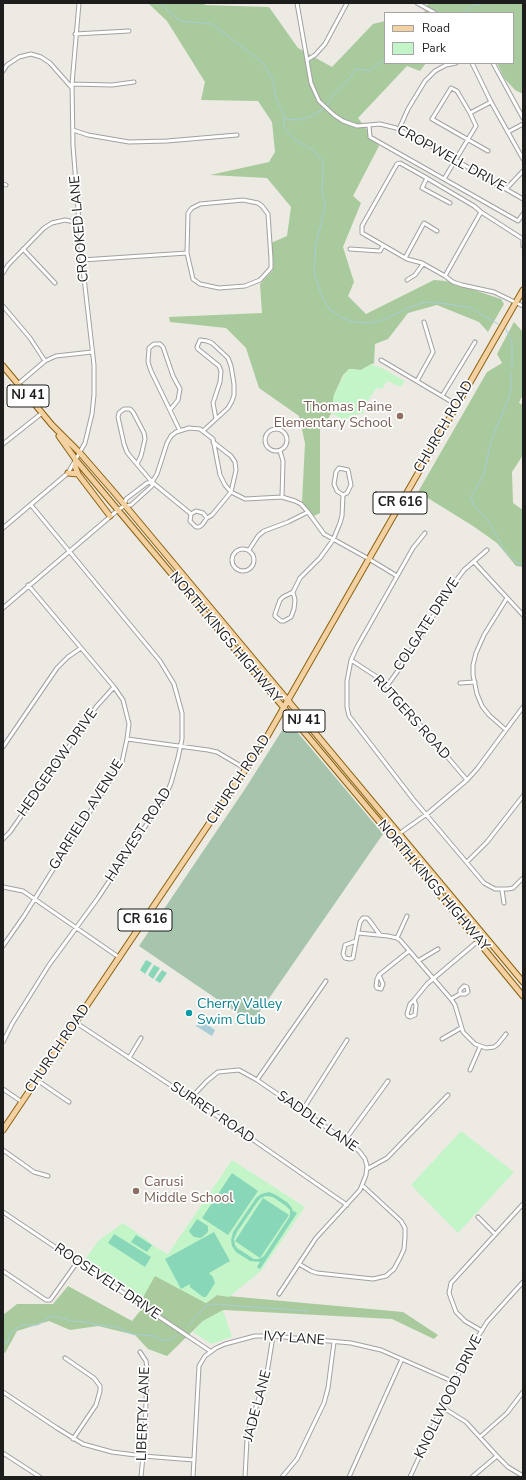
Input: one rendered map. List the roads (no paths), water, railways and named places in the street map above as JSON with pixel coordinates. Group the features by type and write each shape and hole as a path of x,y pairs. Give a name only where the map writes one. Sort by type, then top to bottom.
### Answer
{"main road":[{"name":"CHURCH ROAD","path":"3,1130 264,742 523,290"},
{"name":"NORTH KINGS HIGHWAY","path":"3,366 42,412 76,460 393,838 523,996"},
{"name":"NORTH KINGS HIGHWAY","path":"52,425 80,453 113,491 523,982"},
{"path":"76,460 75,466 78,474 110,516"},
{"path":"68,473 78,474"}],"street":[{"name":"CROOKED LANE","path":"3,528 68,473 80,453 87,437 94,395 94,365 82,260 73,130 72,84 75,34 79,3"},
{"name":"CROPWELL DRIVE","path":"297,3 311,83 319,102 343,121 357,126 386,125 399,129 523,199"},
{"path":"307,60 315,55 325,44 347,3"},
{"path":"417,3 422,4 434,12"},
{"path":"75,34 129,31"},
{"path":"3,70 7,65 19,57 31,54 41,57 50,63 72,89"},
{"path":"399,129 408,109 425,81 435,71 451,64"},
{"path":"472,64 491,102 523,159"},
{"path":"494,64 523,118"},
{"path":"72,84 112,85 134,82"},
{"path":"444,179 456,160 468,140 476,126 457,91 451,88 432,119 468,140 488,151"},
{"path":"470,113 491,102"},
{"path":"508,132 523,124"},
{"path":"369,125 370,137 518,221 523,214"},
{"path":"73,130 88,135 129,142 167,142 237,135"},
{"path":"523,246 523,239 486,216 479,209 400,163 395,165 361,230 365,236 405,258 423,264 453,282 494,292 523,306"},
{"path":"506,189 523,171"},
{"path":"427,178 422,188 450,203"},
{"path":"247,200 262,206 268,214 272,259 271,268 260,280 254,283 245,286 219,288 200,284 192,278 187,253 187,217 188,213 195,206 206,203 247,200"},
{"path":"445,276 481,212"},
{"path":"3,273 8,265 44,228 52,223 65,220 79,224"},
{"path":"405,258 424,223 437,231"},
{"path":"350,249 380,251 383,246"},
{"path":"23,249 55,283"},
{"path":"82,260 187,253"},
{"path":"407,280 415,275 423,264"},
{"path":"3,306 30,338 45,361"},
{"path":"417,381 433,352 424,322"},
{"path":"203,430 216,419 228,408 232,400 234,384 228,358 212,343 200,340 197,347 198,350 219,366 221,371 220,382 213,402 216,419"},
{"path":"442,396 475,342"},
{"path":"170,410 178,400 180,389 173,376 163,347 160,344 154,344 149,348 148,362 151,371 180,431"},
{"path":"18,384 45,361 56,356 92,352"},
{"path":"381,360 457,405"},
{"path":"3,608 110,516 124,506 131,505 152,486 152,482 157,474 167,443 171,436 189,428 203,430 213,439 214,442 231,456 235,462 236,470 231,492 202,525 196,527 190,521 190,514 152,482 136,464 127,452 119,424 119,413 124,409 130,409 133,412 144,433 145,439 141,456 136,464"},
{"path":"3,444 42,412"},
{"path":"278,429 287,437 286,444 280,451 271,450 266,446 265,438 271,430 278,429"},
{"path":"214,442 220,475 224,485 231,492 245,499 282,497 300,504 308,512 324,534 397,576"},
{"path":"280,451 283,461 282,497"},
{"path":"339,468 346,469 349,473 350,489 343,495 337,491 334,484 336,472 339,468"},
{"path":"124,506 126,500 147,483 152,482"},
{"path":"293,592 295,600 291,617 281,621 275,616 276,609 283,597 293,592 300,578 320,558 333,540 342,516 343,495"},
{"name":"HARVEST ROAD","path":"3,1042 12,1024 49,965 98,898 166,795 172,783 180,745 182,724 182,713 174,684 160,661 31,505"},
{"path":"190,514 192,512 199,511 207,518"},
{"path":"249,550 258,536 264,531 288,522 308,512"},
{"path":"425,533 413,548 357,646 347,681 347,707 349,716 484,883 495,889 502,890 513,888 523,878"},
{"path":"241,549 249,550 254,555 253,566 244,571 237,569 232,563 235,552 241,549"},
{"name":"COLGATE DRIVE","path":"387,686 402,665 446,593 464,570 487,550"},
{"path":"474,562 523,615"},
{"name":"GARFIELD AVENUE","path":"3,946 35,899 122,762 129,724 123,700 114,687 28,585"},
{"path":"506,730 489,715 482,706 477,694 473,675 473,665 484,635 507,598"},
{"path":"3,747 58,668 68,657 81,648"},
{"name":"RUTGERS ROAD","path":"352,660 377,677 387,686 467,780"},
{"path":"460,683 475,682"},
{"name":"HEDGEROW DRIVE","path":"3,839 22,815 96,707 114,687"},
{"path":"393,838 427,814 467,780 477,769 523,707"},
{"path":"127,739 180,745 217,752 246,769"},
{"path":"466,862 487,842 523,796"},
{"path":"3,887 23,891 120,958"},
{"path":"502,890 504,903"},
{"path":"397,938 407,916"},
{"path":"356,942 345,945 343,954 345,958 353,958 361,919 365,917 380,935"},
{"path":"358,933 397,938 451,999 461,1028 469,1040 480,1047 494,1047 506,1034"},
{"path":"414,1000 416,1005 415,1015 410,1018 407,1014 410,1004 427,984 484,936"},
{"path":"418,961 438,949"},
{"path":"379,975 409,951"},
{"path":"257,1080 326,981"},
{"path":"451,999 460,994"},
{"name":"SURREY ROAD","path":"75,1022 347,1205"},
{"path":"442,1039 461,1028"},
{"path":"129,1058 141,1038"},
{"path":"302,1111 347,1040"},
{"path":"470,1070 480,1047"},
{"name":"SADDLE LANE","path":"190,1099 218,1072 223,1070 239,1070 257,1080 345,1140 359,1151 365,1159 367,1169 363,1186 316,1238 279,1294"},
{"path":"36,1080 69,1102"},
{"path":"345,1140 388,1081"},
{"path":"3,1089 22,1102"},
{"path":"367,1169 387,1158 448,1095"},
{"path":"3,1150 34,1172 48,1176"},
{"path":"299,1264 310,1271 317,1273 373,1279 386,1276 394,1268 404,1249 404,1228 401,1221 363,1186"},
{"path":"482,1331 465,1321 456,1312 449,1293 451,1282 523,1204"},
{"name":"ROOSEVELT DRIVE","path":"3,1212 210,1351"},
{"path":"478,1217 495,1234"},
{"path":"3,1271 46,1300 51,1299 78,1261"},
{"name":"KNOLLWOOD DRIVE","path":"410,1477 467,1356 487,1322 523,1282"},
{"name":"IVY LANE","path":"210,1351 225,1344 255,1336 273,1336 334,1342 371,1347 454,1382"},
{"name":"JADE LANE","path":"245,1477 247,1439 267,1373 273,1336"},
{"path":"282,1477 297,1459 324,1403 328,1388 334,1342"},
{"path":"193,1477 198,1371 202,1359 210,1351"},
{"name":"LIBERTY LANE","path":"140,1352 146,1361 147,1368 141,1477"},
{"path":"65,1358 94,1378 100,1386 96,1405 73,1439"},
{"path":"349,1477 402,1359"},
{"path":"3,1392 73,1439 98,1449 143,1456 194,1460"},
{"path":"480,1437 507,1413 523,1392"},
{"path":"442,1407 466,1422 497,1456 508,1466 523,1476"},
{"path":"3,1453 40,1477"},
{"path":"472,1477 497,1456"}],"water":[{"path":"204,1014 212,1019 208,1025 215,1030 212,1036 196,1026"}],"waterway":[{"path":"160,3 180,21 212,24 263,63 273,80 276,98 284,115 284,126 287,131 294,139 313,150 322,161 322,191 325,206 316,245 314,272 322,297 330,310 342,318 353,322 371,323 385,319 408,308 431,302 469,307 498,324"},
{"path":"464,12 472,6 485,3"},
{"path":"518,3 523,3"},
{"path":"285,119 298,120 309,117 320,111 326,107 333,95 349,79 355,70 369,71 384,60"},
{"path":"506,329 512,343 512,367"},
{"path":"511,373 511,390 509,397 491,441 484,474 471,497 474,505 489,522 504,550 516,562 523,565"},
{"path":"187,1327 205,1307 212,1304 308,1311"},
{"path":"3,1344 8,1342 10,1333 22,1325 38,1325 49,1317 55,1316 71,1321 117,1327 132,1334 154,1336 163,1340 170,1340 177,1335"}],"place":[{"name":"Thomas Paine Elementary School","path":"400,416"},
{"name":"Cherry Valley Swim Club","path":"189,1013"},
{"name":"Carusi Middle School","path":"136,1191"}]}
